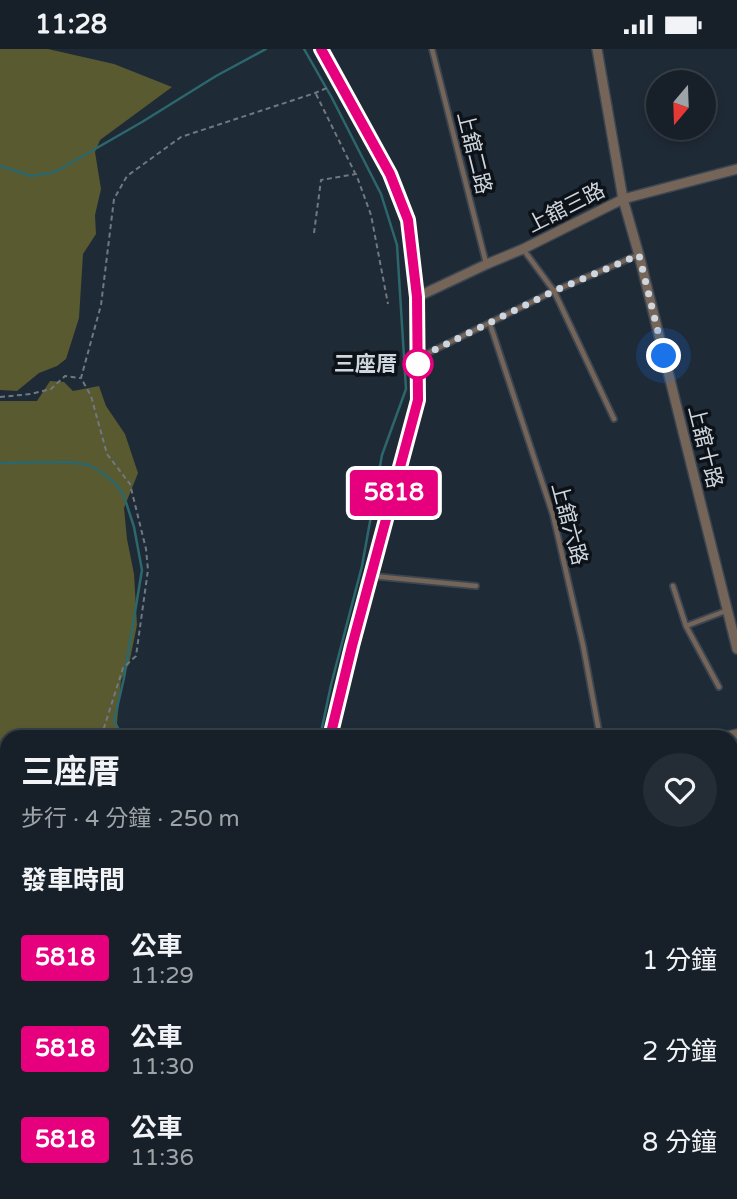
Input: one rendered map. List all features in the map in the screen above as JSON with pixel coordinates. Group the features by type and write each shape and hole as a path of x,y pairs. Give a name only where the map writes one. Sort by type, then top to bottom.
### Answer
{"street":[{"path":"321,49 390,174 408,220 417,297 418,358 418,400 332,730"},
{"name":"上舘十路","path":"597,49 622,199 639,255 737,649"},
{"name":"上舘三路","path":"417,297 523,249 622,199 737,169"}],"lane":[{"name":"上舘二路","path":"432,49 487,264"},
{"path":"523,249 554,291 614,419"},
{"path":"418,358 554,291 639,255"},
{"name":"上舘六路","path":"490,324 553,515 583,645 599,730"},
{"path":"371,576 476,586"},
{"path":"673,586 687,626 719,687"},
{"path":"687,626 728,610"}],"path":[{"path":"103,730 123,668 136,656 149,570 130,484 107,454 91,396 81,378 101,305 114,199 127,176 181,137 315,93 339,82"},
{"path":"315,93 356,174 371,215 388,304"},
{"path":"313,233 321,180 356,174"},
{"path":"0,397 51,389 65,376 81,378"}],"green space":[{"path":"0,49 48,49 114,64 172,87 100,140 95,152 101,189 95,215 96,234 83,254 79,318 66,359 39,373 17,391 0,390"},
{"path":"50,381 64,382 73,391 99,386 106,406 125,434 138,473 124,508 134,574 137,625 129,664 121,680 118,730 0,730 0,401 37,401"}],"waterway":[{"path":"0,166 32,176 55,172 266,49"},
{"path":"304,49 381,194 397,245 406,389 382,455 362,566 321,730"},
{"path":"0,463 70,462 89,465 117,485 124,496 134,527 142,570 114,721 119,730"}],"bus line":[{"name":"5818","path":"321,49 390,174 408,220 417,297 418,358 418,400 332,730"}],"place":[{"name":"三座厝","path":"418,364"}],"route":[{"path":"418,364 418,358 554,291 639,255 664,356"}]}
